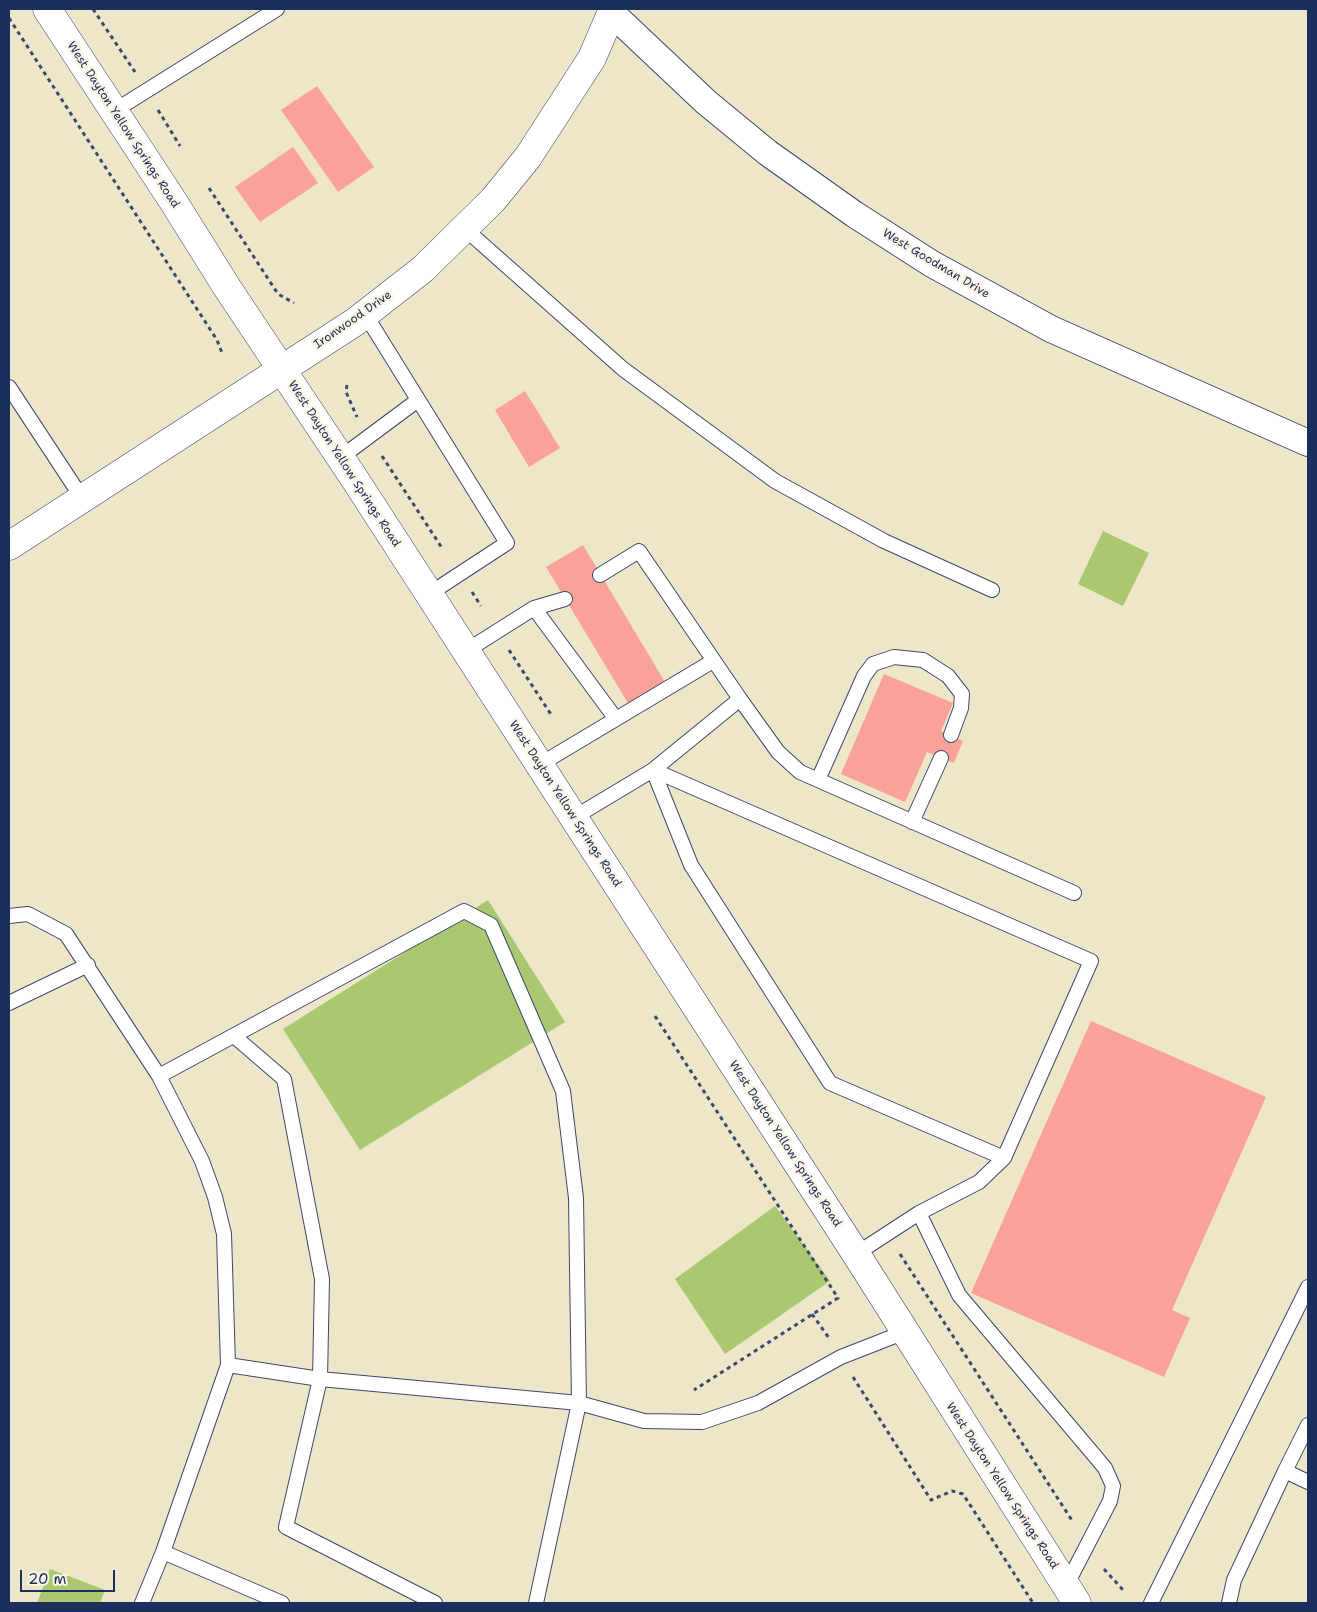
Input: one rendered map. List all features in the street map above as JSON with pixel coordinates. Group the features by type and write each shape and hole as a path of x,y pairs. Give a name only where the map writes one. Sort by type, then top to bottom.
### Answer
{"main road":[{"name":"West Dayton Yellow Springs Road","path":"47,9 429,594 856,1254 1072,1594"},
{"name":"Ironwood Drive","path":"9,546 365,314 423,269 493,200 528,157 554,120 592,58 613,9"}],"street":[{"name":"West Goodman Drive","path":"613,9 618,19 706,102 768,153 854,214 924,259 1050,329 1308,442"}],"lane":[{"path":"114,111 277,9"},
{"path":"464,228 623,369 776,481 884,541 992,590"},
{"path":"365,314 507,543 429,594"},
{"path":"9,387 82,498"},
{"path":"340,458 418,400"},
{"path":"600,575 638,551 778,752 800,772 1074,893"},
{"path":"466,651 534,608 565,599"},
{"path":"534,608 616,719"},
{"path":"818,780 864,676 874,664 894,657 923,660 948,676 962,694 961,708 951,735"},
{"path":"539,765 713,661"},
{"path":"574,818 653,770 740,699"},
{"path":"912,822 941,758"},
{"path":"653,770 1092,961 1004,1158 979,1182 919,1213 856,1254"},
{"path":"653,770 691,865 830,1083 1004,1158"},
{"path":"159,1076 464,911 491,925 563,1091 576,1198 579,1403 536,1603"},
{"path":"9,916 28,914 66,934 88,965 159,1076 202,1161 215,1197 224,1234 228,1365 163,1552 142,1603"},
{"path":"9,1003 88,965"},
{"path":"234,1036 284,1079 322,1279 320,1378 286,1527 435,1603"},
{"path":"919,1213 959,1295 1105,1468 1113,1486 1110,1501 1072,1594"},
{"path":"1151,1603 1305,1303 1308,1287"},
{"path":"228,1365 320,1378 579,1403 644,1421 702,1422 758,1403 841,1357 905,1332"},
{"path":"1229,1603 1234,1580 1308,1425"},
{"path":"1285,1471 1308,1482"},
{"path":"163,1552 282,1603"}],"path":[{"path":"93,9 137,75"},
{"path":"9,18 217,340 222,353"},
{"path":"155,104 180,146"},
{"path":"209,188 278,294 294,304"},
{"path":"347,384 346,392 353,410 442,548"},
{"path":"472,592 481,606"},
{"path":"505,644 552,716"},
{"path":"656,1016 838,1298 694,1390"},
{"path":"900,1254 1079,1530"},
{"path":"812,1314 931,1500 952,1491 963,1494 1033,1603"},
{"path":"1104,1569 1123,1590"}],"green space":[{"path":"1103,531 1149,553 1123,606 1078,584"},
{"path":"488,900 565,1022 360,1150 283,1029"},
{"path":"775,1206 830,1281 725,1354 675,1279"},
{"path":"50,1569 105,1590 100,1603 37,1603"}],"building":[{"path":"317,86 374,167 338,192 281,110"},
{"path":"293,147 318,183 260,222 235,187"},
{"path":"525,391 560,448 529,467 495,410"},
{"path":"583,545 665,682 628,703 546,567"},
{"path":"884,674 953,703 941,731 963,741 954,763 927,752 905,802 841,774"},
{"path":"1091,1021 1266,1097 1172,1310 1190,1318 1164,1377 971,1293"}]}
